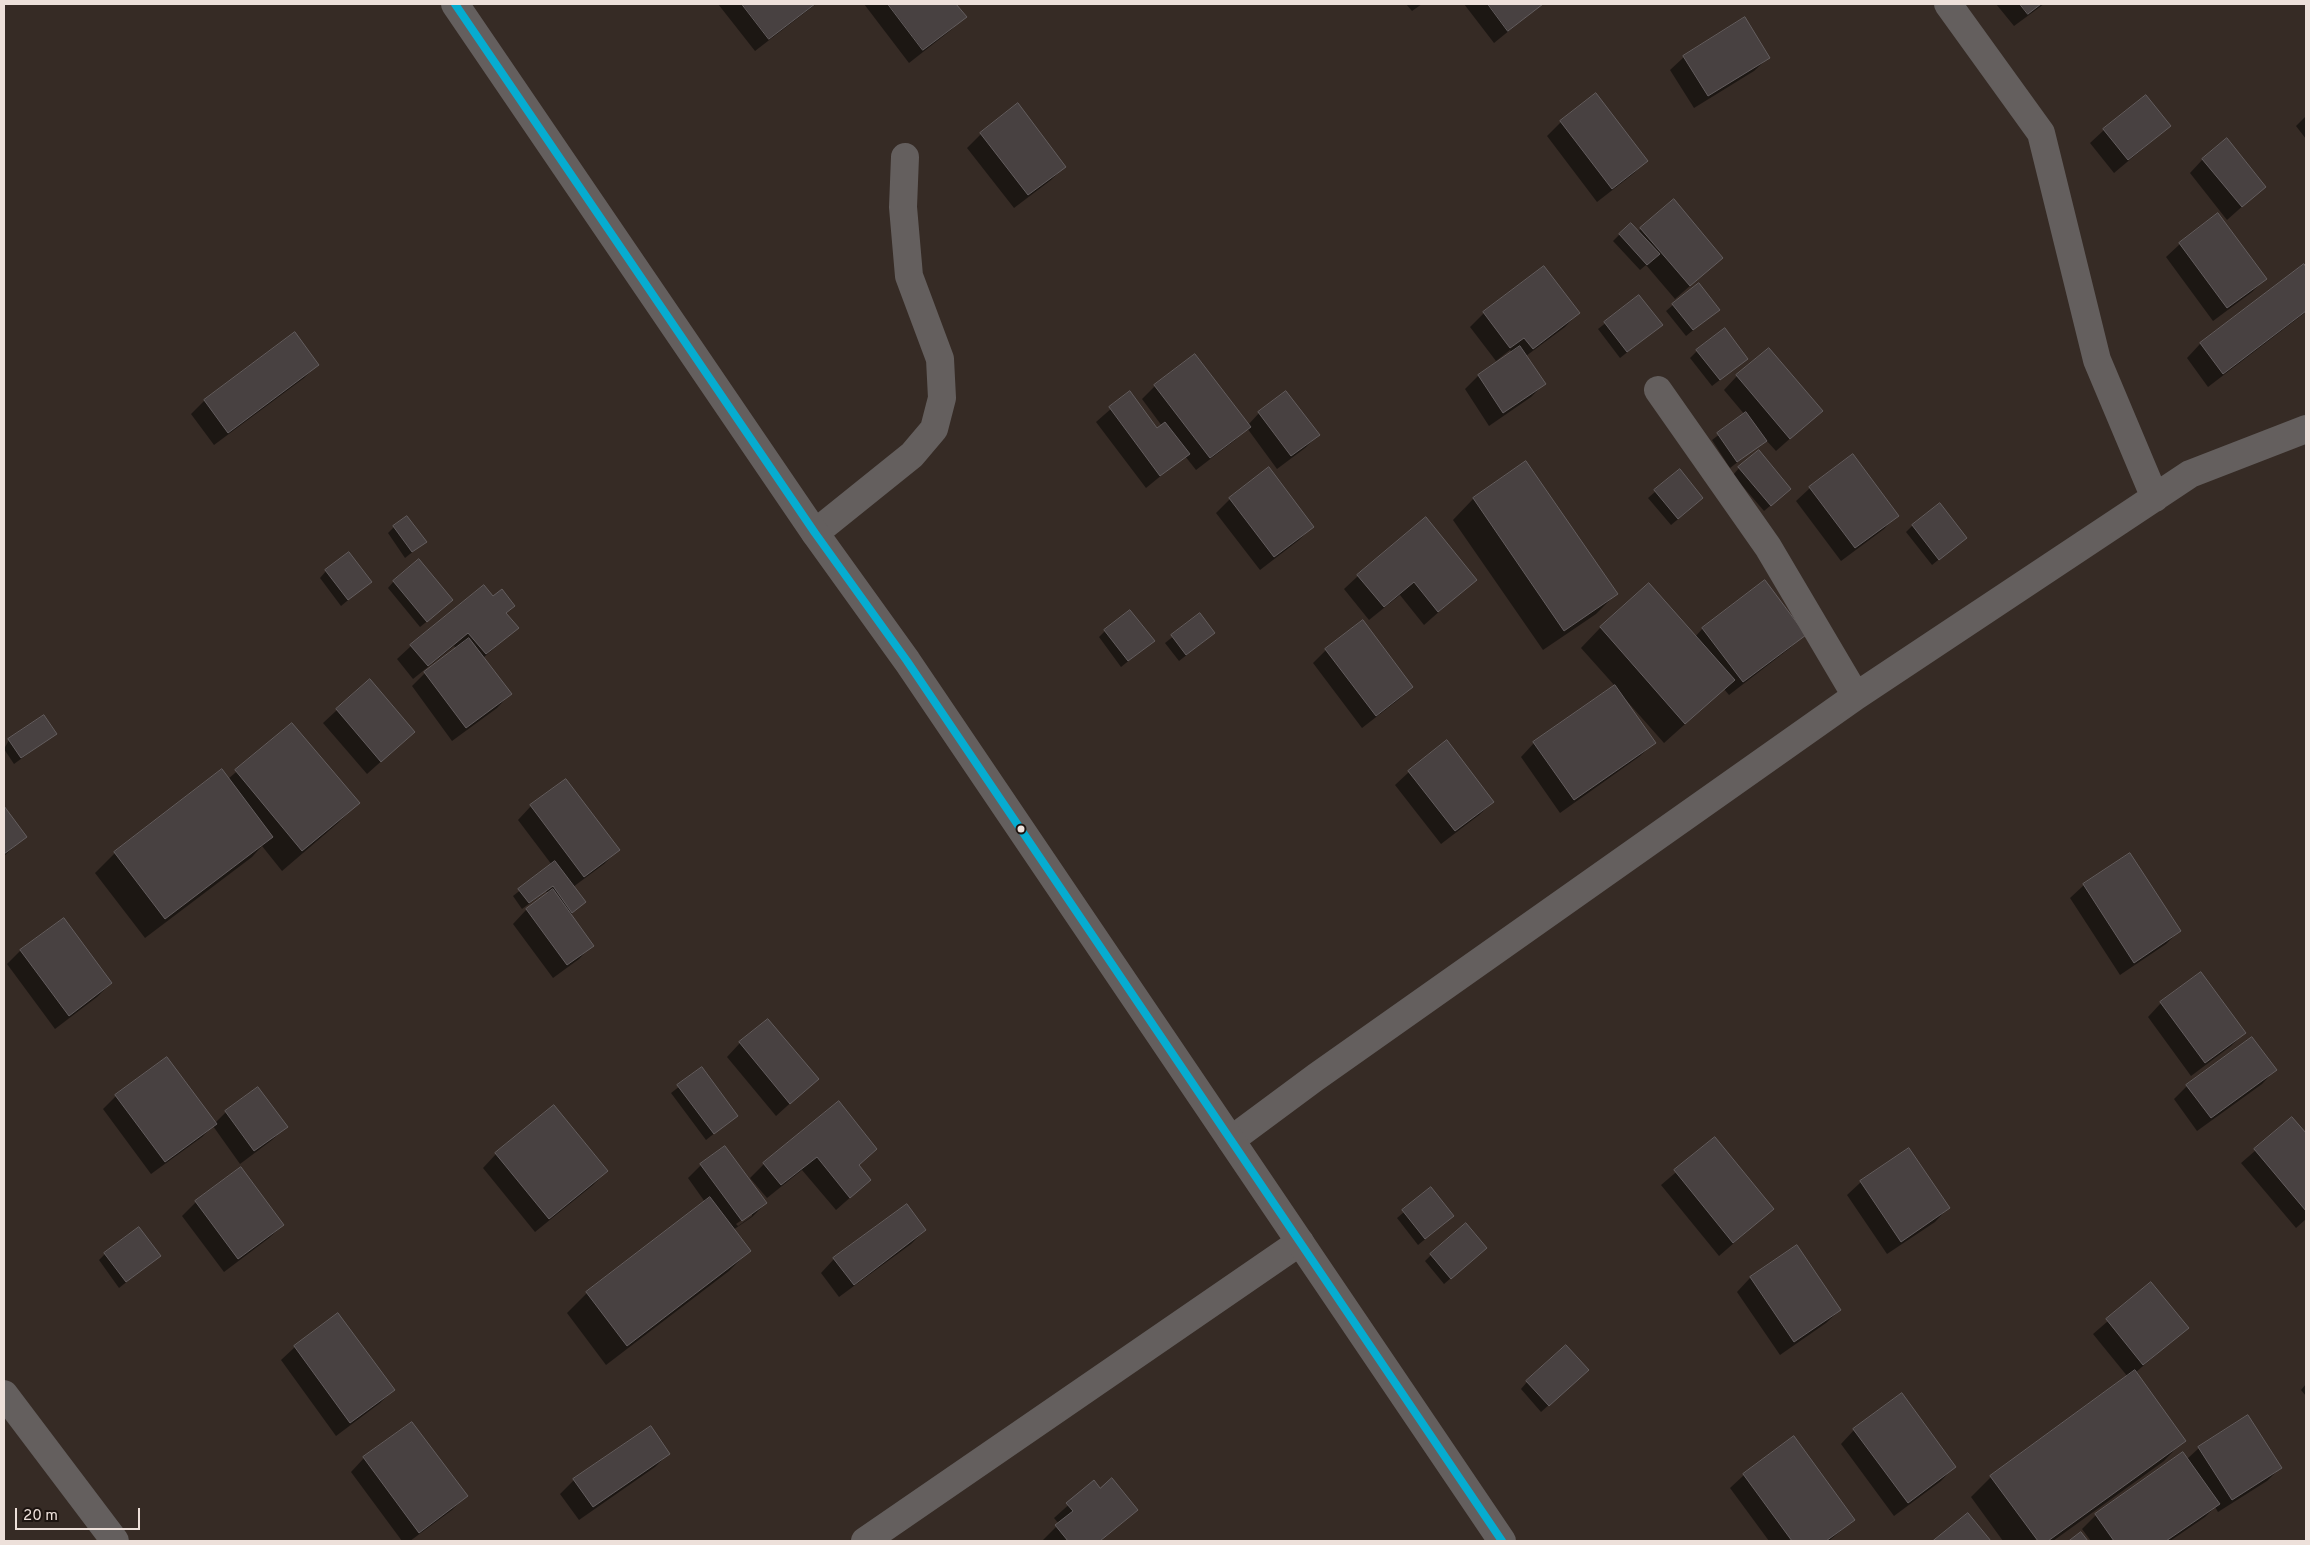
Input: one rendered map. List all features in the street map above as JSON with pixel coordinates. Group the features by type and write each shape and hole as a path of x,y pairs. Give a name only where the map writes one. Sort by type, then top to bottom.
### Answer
{"street":[{"path":"455,4 815,533 907,662 1502,1541"},
{"path":"1948,4 2041,133 2098,360 2155,498"},
{"path":"815,533 912,455 934,429 942,398 940,359 910,276 903,206 905,157"},
{"path":"1658,390 1768,547 1856,696"},
{"path":"1231,1140 1316,1077 1856,696 2190,474 2306,429"},
{"path":"865,1541 1300,1242"},
{"path":"4,1394 116,1541"}],"building":[{"path":"742,4 815,4 769,39"},
{"path":"888,4 956,4 967,17 923,50"},
{"path":"1488,4 1543,4 1508,31"},
{"path":"2020,4 2041,4 2028,14"},
{"path":"1745,17 1770,58 1708,96 1683,56"},
{"path":"1596,93 1648,161 1612,189 1560,121"},
{"path":"2146,95 2171,126 2128,160 2103,129"},
{"path":"1018,103 1066,167 1028,195 980,133"},
{"path":"2227,138 2266,187 2242,207 2202,159"},
{"path":"1674,199 1723,258 1690,286 1640,228"},
{"path":"2218,213 2267,279 2227,308 2179,243"},
{"path":"1631,223 1660,254 1647,265 1619,234"},
{"path":"2304,264 2306,267 2306,311 2223,374 2200,343"},
{"path":"1544,266 1580,313 1533,349 1524,338 1510,348 1483,312"},
{"path":"1699,283 1720,310 1693,330 1672,304"},
{"path":"1639,295 1663,325 1627,352 1604,322"},
{"path":"1725,328 1748,359 1720,380 1696,350"},
{"path":"295,332 319,365 228,433 204,400"},
{"path":"1520,346 1546,384 1503,413 1478,375"},
{"path":"1769,348 1823,411 1790,439 1736,375"},
{"path":"1195,354 1251,427 1210,458 1154,385"},
{"path":"1130,391 1157,428 1165,422 1190,454 1160,476 1109,407"},
{"path":"1286,391 1320,435 1291,456 1258,412"},
{"path":"1746,412 1767,441 1737,462 1717,433"},
{"path":"1759,450 1791,489 1771,506 1738,467"},
{"path":"1853,454 1899,516 1855,548 1809,487"},
{"path":"1526,461 1618,594 1564,631 1473,498"},
{"path":"1269,467 1314,527 1274,557 1229,498"},
{"path":"1680,469 1703,498 1678,519 1654,490"},
{"path":"1940,503 1967,538 1939,560 1912,525"},
{"path":"407,516 427,542 412,552 393,526"},
{"path":"1426,517 1477,580 1438,612 1414,582 1384,607 1357,575"},
{"path":"349,552 372,582 348,600 325,570"},
{"path":"419,559 453,600 427,622 393,581"},
{"path":"1765,580 1806,635 1743,682 1702,628"},
{"path":"1649,583 1735,680 1685,724 1600,627"},
{"path":"484,585 493,596 502,589 515,606 506,613 519,628 486,654 468,633 428,666 410,645"},
{"path":"1130,610 1155,641 1128,661 1104,630"},
{"path":"1200,613 1215,633 1186,655 1171,635"},
{"path":"1363,620 1413,687 1376,716 1325,649"},
{"path":"469,638 512,694 466,728 424,672"},
{"path":"370,679 415,732 381,762 336,709"},
{"path":"1615,685 1656,743 1574,800 1533,742"},
{"path":"44,715 57,734 21,758 8,739"},
{"path":"292,723 360,803 302,851 235,770"},
{"path":"1447,740 1494,802 1455,831 1408,771"},
{"path":"222,769 273,837 165,919 114,852"},
{"path":"566,779 620,850 584,877 530,805"},
{"path":"4,806 27,837 4,854"},
{"path":"2130,853 2181,931 2134,963 2083,884"},
{"path":"555,861 586,902 572,913 553,886 529,903 518,889"},
{"path":"553,889 594,946 567,965 526,909"},
{"path":"64,918 112,983 69,1016 20,950"},
{"path":"2201,972 2246,1033 2205,1063 2160,1002"},
{"path":"768,1019 819,1079 790,1104 739,1042"},
{"path":"2252,1037 2277,1070 2211,1118 2186,1085"},
{"path":"167,1057 217,1124 165,1162 115,1095"},
{"path":"702,1067 738,1116 714,1134 677,1085"},
{"path":"258,1087 288,1127 254,1151 225,1111"},
{"path":"839,1101 877,1149 859,1165 871,1180 850,1198 817,1157 781,1185 763,1163"},
{"path":"554,1105 608,1171 549,1219 495,1153"},
{"path":"2292,1117 2306,1133 2306,1211 2254,1149"},
{"path":"1715,1137 1774,1209 1733,1243 1674,1170"},
{"path":"725,1146 767,1203 742,1221 700,1164"},
{"path":"1909,1148 1950,1208 1901,1242 1860,1181"},
{"path":"241,1167 284,1225 238,1259 195,1201"},
{"path":"1431,1187 1454,1216 1425,1239 1402,1210"},
{"path":"710,1197 751,1251 627,1346 586,1292"},
{"path":"907,1204 926,1230 854,1285 833,1258"},
{"path":"1466,1223 1487,1248 1451,1279 1430,1254"},
{"path":"139,1227 161,1256 126,1282 104,1253"},
{"path":"1797,1245 1841,1310 1794,1342 1750,1277"},
{"path":"2151,1282 2189,1328 2143,1365 2106,1319"},
{"path":"338,1313 395,1390 350,1423 294,1346"},
{"path":"1566,1345 1589,1370 1549,1406 1526,1381"},
{"path":"2135,1370 2186,1441 2048,1541 2038,1541 1990,1476"},
{"path":"1902,1393 1956,1467 1908,1503 1853,1429"},
{"path":"2248,1415 2282,1468 2232,1500 2198,1447"},
{"path":"412,1422 468,1496 419,1533 363,1457"},
{"path":"651,1426 670,1454 593,1507 573,1479"},
{"path":"1794,1436 1855,1520 1826,1541 1792,1541 1743,1474"},
{"path":"2183,1452 2220,1504 2166,1541 2114,1541 2095,1514"},
{"path":"1112,1478 1138,1510 1100,1541 1068,1541 1055,1525 1073,1511 1066,1503 1094,1480 1100,1488"},
{"path":"1968,1513 1991,1541 1933,1541"},
{"path":"2081,1532 2088,1541 2069,1541"}],"transit line":[{"path":"455,4 815,533 907,661 1502,1541"}]}
